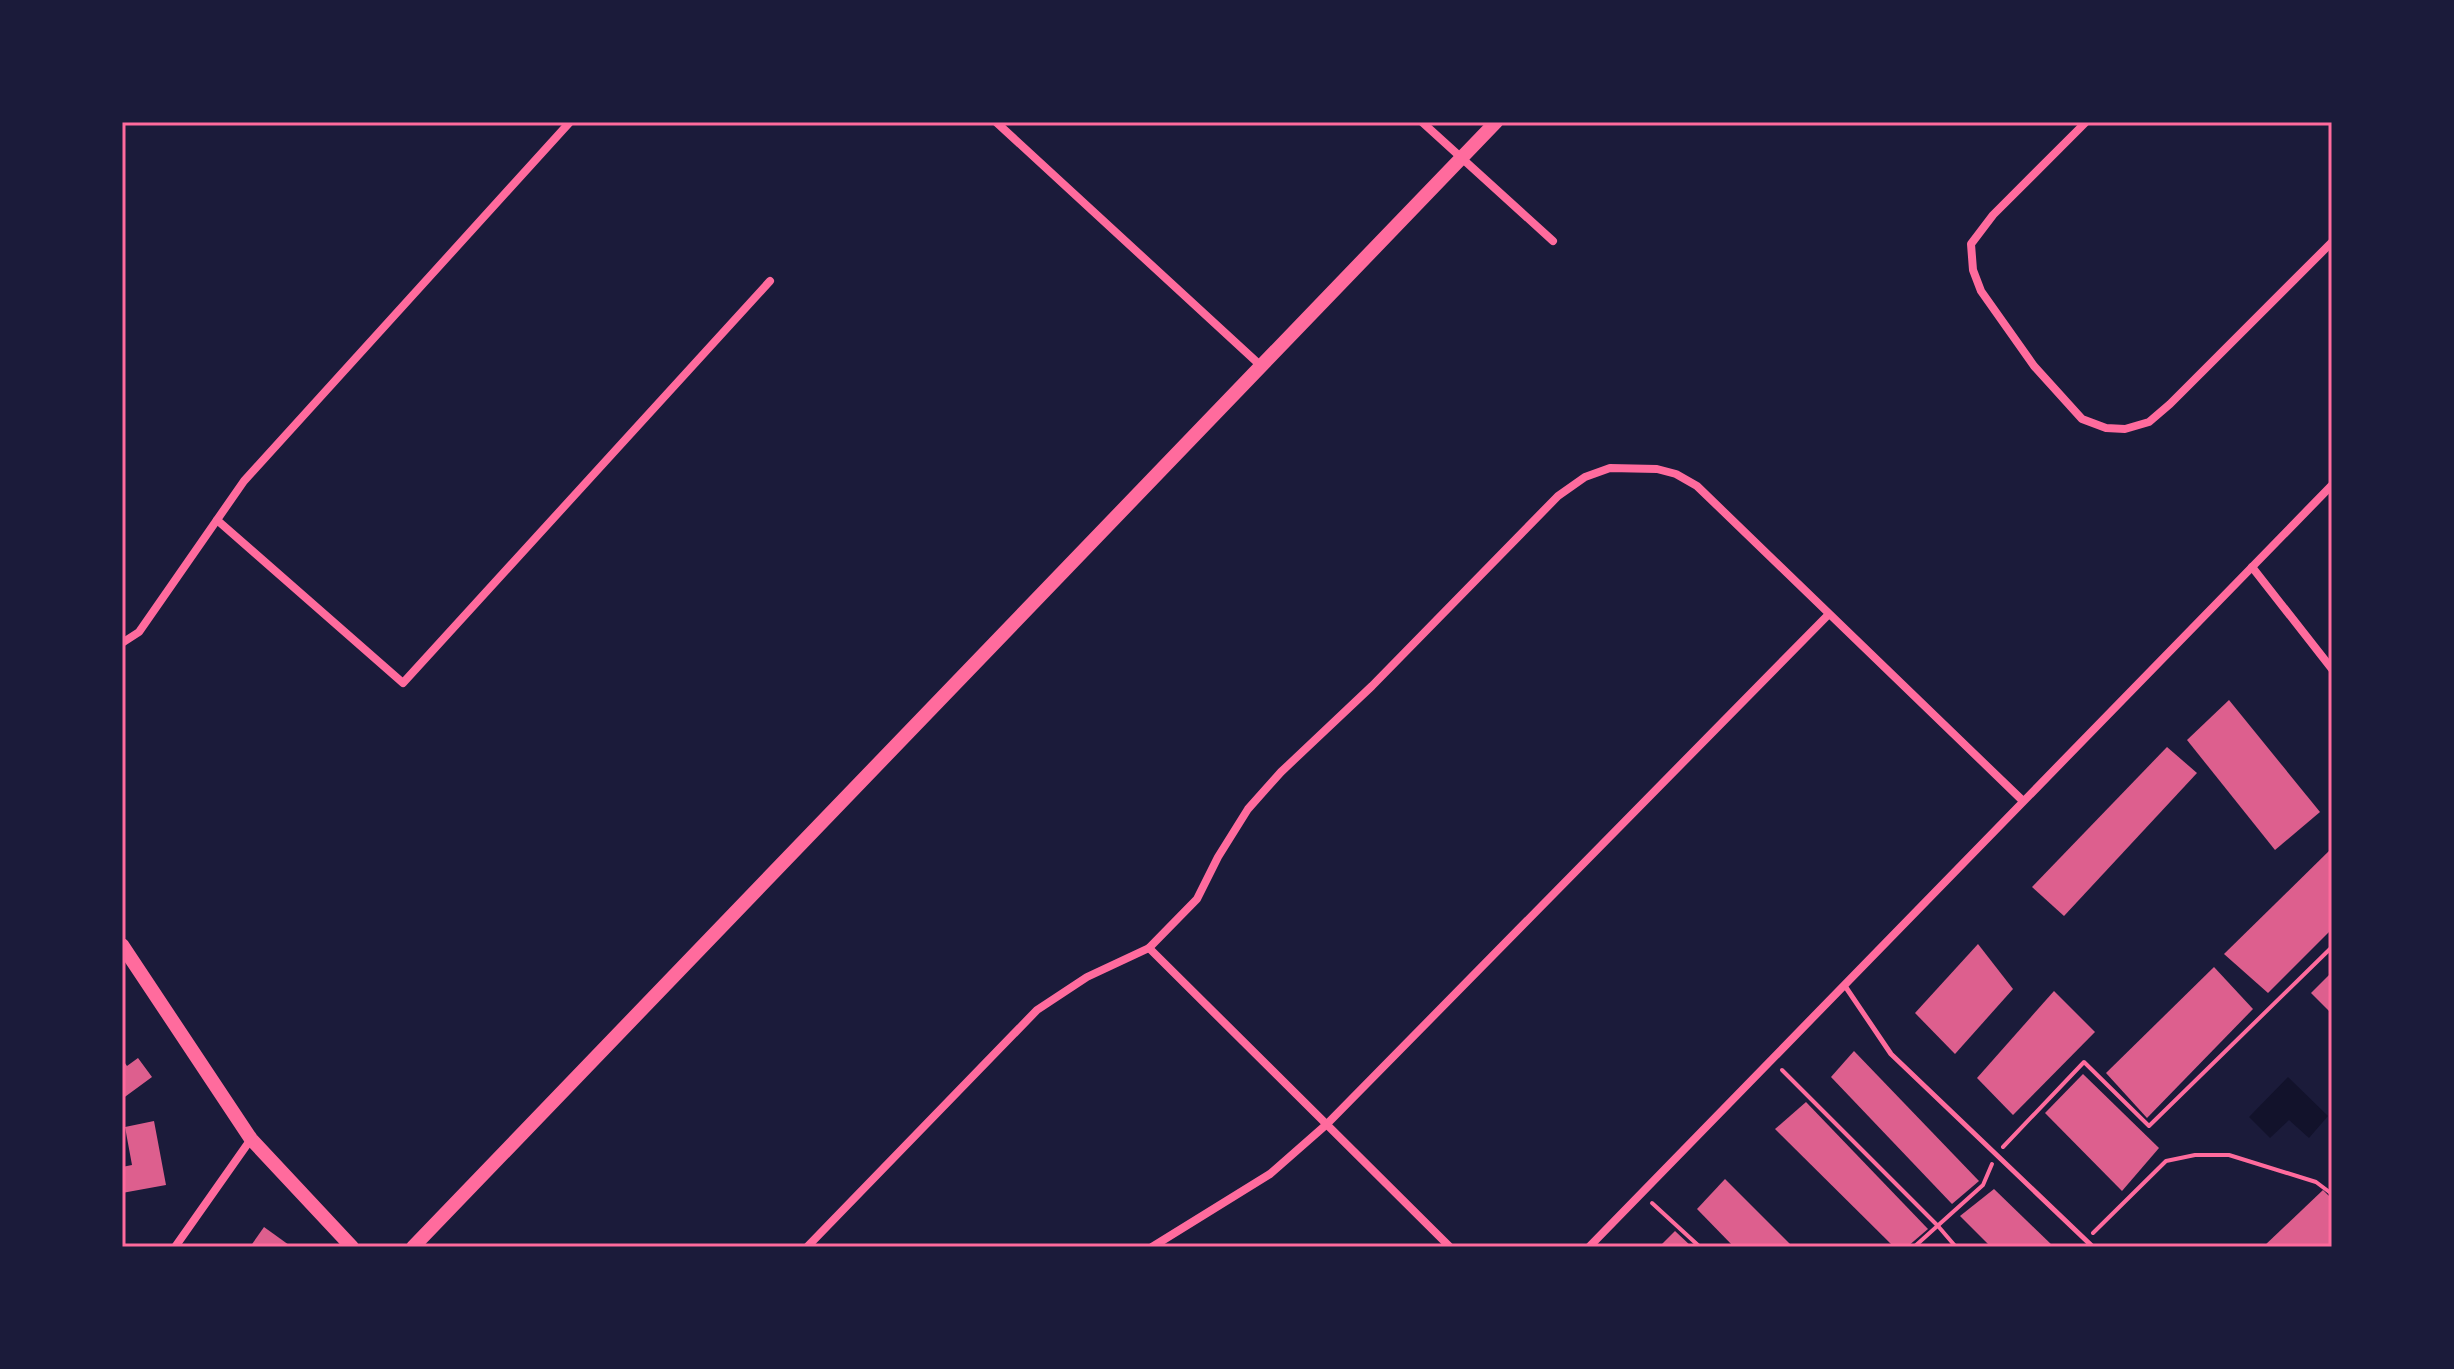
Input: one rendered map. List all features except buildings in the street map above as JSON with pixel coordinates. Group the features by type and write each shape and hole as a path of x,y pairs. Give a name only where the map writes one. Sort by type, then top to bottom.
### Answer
{"street":[{"path":"122,643 139,632 244,481 570,122"},
{"path":"996,122 1260,365"},
{"path":"1422,122 1553,241"},
{"path":"413,1247 1496,122"},
{"path":"2086,122 1993,215 1971,244 1973,270 1981,291 2034,366 2082,419 2106,428 2125,429 2149,422 2332,242"},
{"path":"217,520 403,683 770,281"},
{"path":"807,1247 1037,1010 1087,977 1149,948 1197,899 1218,857 1248,809 1281,772 1372,686 1558,496 1585,477 1610,468 1657,469 1676,474 1697,486 2022,800"},
{"path":"1589,1247 2332,485"},
{"path":"2252,567 2332,669"},
{"path":"1152,1247 1270,1174 1327,1124 1828,615"},
{"path":"122,945 251,1139 352,1247"},
{"path":"1149,948 1450,1247"},
{"path":"175,1247 251,1139"}],"lane":[{"path":"1844,985 1891,1054 2093,1247"}],"path":[{"path":"1914,1247 1983,1185 1996,1154 2084,1062 2149,1126 2332,947"},
{"path":"1771,1060 1956,1247"},
{"path":"2086,1240 2166,1161 2195,1155 2229,1155 2316,1182 2332,1194"},
{"path":"1641,1193 1700,1247"}],"shaded area":[{"path":"2288,1077 2328,1116 2309,1138 2289,1120 2270,1138 2249,1117"}]}
